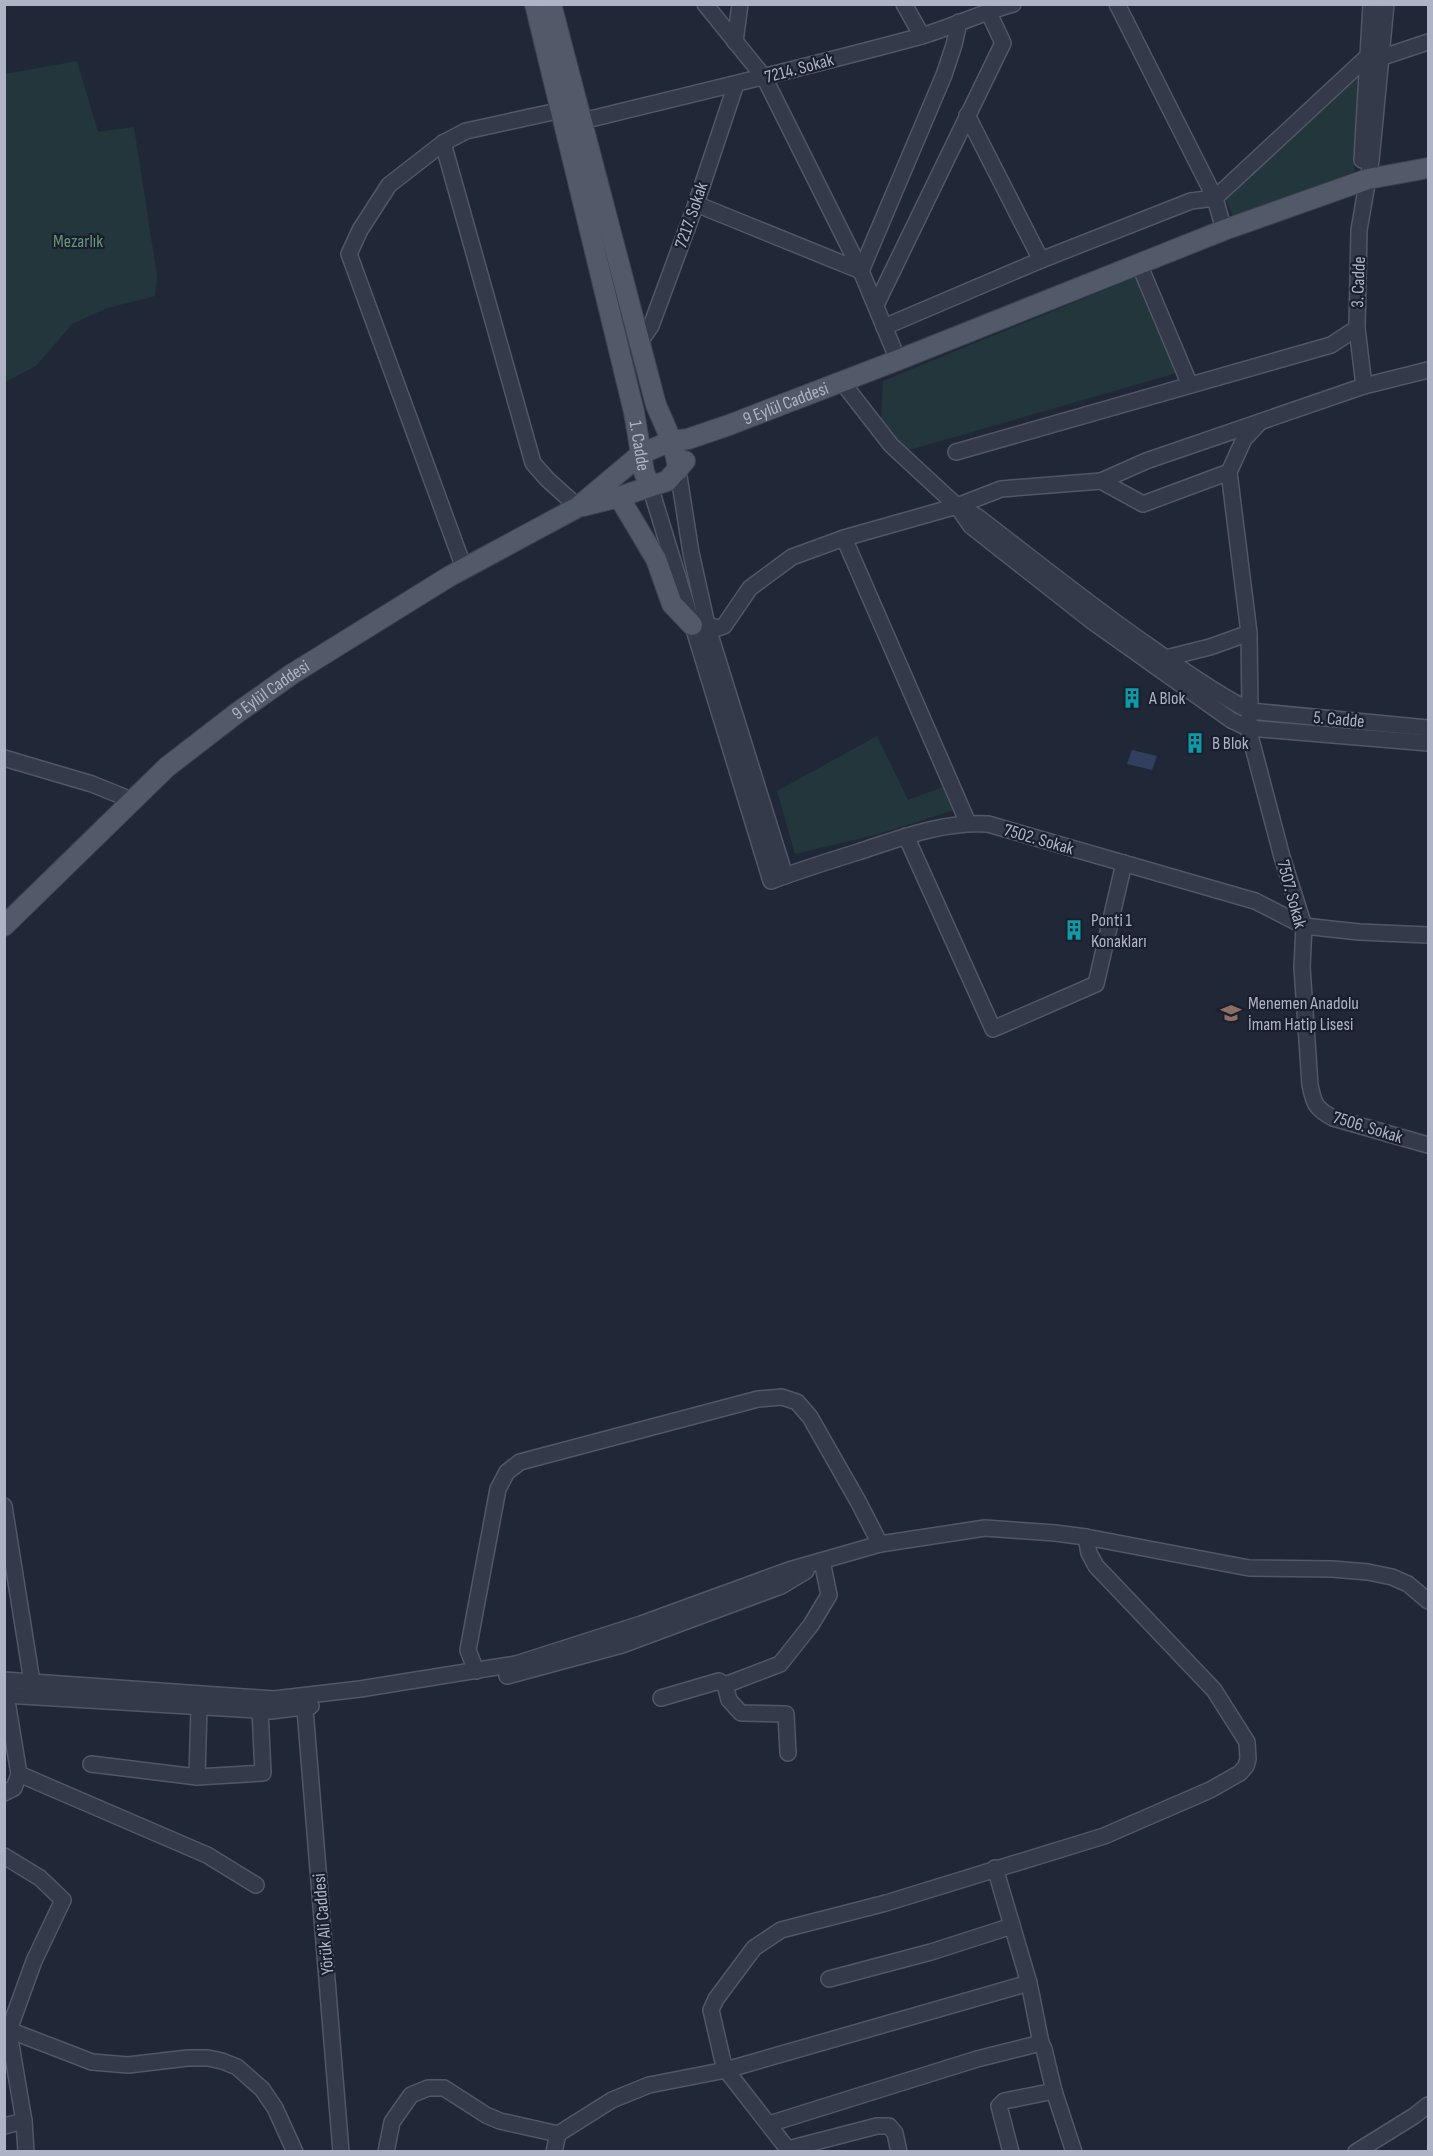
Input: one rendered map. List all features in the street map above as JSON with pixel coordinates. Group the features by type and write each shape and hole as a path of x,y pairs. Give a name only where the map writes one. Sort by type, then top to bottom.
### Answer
{"main road":[{"name":"1. Cadde","path":"535,4 634,412 644,471 650,486"},
{"name":"1. Cadde","path":"551,4 656,405 677,458 678,470"},
{"name":"9 Eylül Caddesi","path":"4,926 167,767 237,713 292,674 464,568 578,507 641,454 671,441 688,439 729,425 842,382 1224,230 1368,179 1428,168"},
{"name":"9 Eylül Caddesi","path":"578,507 619,498 667,481 692,452 729,425"},
{"path":"619,498 656,559 672,604 699,625"}],"street":[{"path":"705,4 764,77 861,271 898,360"},
{"path":"735,42 740,4"},
{"path":"904,4 922,36"},
{"name":"7214. Sokak","path":"582,121 922,36 1013,4"},
{"path":"1117,4 1215,198 1224,230"},
{"name":"3. Cadde","path":"1371,4 1376,56"},
{"name":"3. Cadde","path":"1364,386 1357,328 1359,230 1368,179 1376,56 1386,4"},
{"path":"876,305 1003,43 988,11"},
{"path":"861,271 944,75 959,22"},
{"path":"884,327 1041,260 1191,201 1215,198 1376,56 1428,42"},
{"name":"7217. Sokak","path":"640,342 651,326 696,204 736,84"},
{"path":"464,568 349,254 360,230 389,185 443,143 466,130 562,110"},
{"path":"967,115 1041,260"},
{"path":"443,143 533,463 578,507"},
{"path":"696,204 861,271"},
{"path":"1139,264 1190,385"},
{"path":"956,452 1331,345 1357,328"},
{"path":"699,625 718,628 724,626 750,588 792,557 844,538 957,506 975,497 1001,489 1101,481 1146,461 1364,386 1428,370"},
{"path":"842,382 891,445 957,506 971,526 1093,622 1231,720 1248,728 1428,743"},
{"path":"1248,728 1250,711 1249,633 1229,472 1244,439 1260,422"},
{"name":"1. Cadde","path":"678,470 699,625"},
{"path":"1101,481 1143,504 1229,472"},
{"name":"1. Cadde","path":"650,486 699,625 778,878"},
{"path":"957,506 978,517 1113,621 1225,698 1250,711"},
{"path":"844,538 968,823"},
{"path":"1166,658 1210,647 1249,633"},
{"name":"5. Cadde","path":"1250,711 1428,728"},
{"name":"7507. Sokak","path":"1248,728 1282,857 1304,926 1302,968 1313,1100"},
{"path":"4,758 92,784 134,801"},
{"name":"7502. Sokak","path":"778,878 947,825 988,824 1255,901 1304,926"},
{"path":"906,836 993,1029 1096,984 1124,863"},
{"path":"1304,926 1359,932 1428,935"},
{"name":"7506. Sokak","path":"1313,1100 1319,1110 1333,1118 1428,1145"},
{"path":"476,1671 468,1650 498,1489 507,1472 520,1462 758,1399 782,1397 797,1402 810,1417 880,1544"},
{"path":"4,1506 32,1682"},
{"path":"5,1690 271,1711 305,1702 527,1660 641,1624 789,1570 880,1544 985,1528 1086,1537 1249,1568 1368,1572 1392,1577 1408,1584 1428,1601"},
{"path":"899,2151 895,2133 888,2126 877,2126 789,2150 726,2070 711,2010 716,1999 754,1948 781,1930 886,1903 1104,1836 1145,1819 1240,1773 1248,1760 1247,1742 1214,1690 1096,1566 1089,1553 1086,1537"},
{"path":"5,1690 32,1682 305,1702 363,1699 517,1674 622,1645 781,1586 822,1561"},
{"path":"725,1685 780,1664 811,1625 829,1595 822,1561"},
{"path":"661,1698 719,1681 725,1685 729,1700 741,1713 786,1714 788,1754"},
{"path":"4,1794 14,1788 19,1774 5,1690"},
{"name":"Yörük Ali Caddesi","path":"305,1702 341,2151"},
{"path":"197,1777 199,1707"},
{"path":"92,1764 197,1777 263,1773 260,1710"},
{"path":"19,1774 207,1855 256,1885"},
{"path":"4,1856 40,1878 63,1900 34,1961 8,2032 24,2121 26,2151"},
{"path":"995,1868 1029,1983 1041,2043 1054,2091 1074,2151"},
{"path":"829,1979 931,1952 1012,1926"},
{"path":"386,2151 392,2122 411,2096 428,2088 444,2088 486,2115 500,2121 558,2134 596,2109 628,2092 666,2081 726,2070 1029,1983"},
{"path":"8,2032 92,2062 128,2065 198,2058 222,2061 237,2067 261,2089 275,2108 295,2151"},
{"path":"769,2124 977,2059 1041,2043"},
{"path":"1011,2151 999,2106 1004,2101 1054,2091"},
{"path":"1356,2151 1414,2116 1428,2104"},
{"path":"4,2126 24,2121"},
{"path":"555,2151 558,2134"}],"green space":[{"name":"Mezarlık","path":"77,61 98,132 134,127 157,276 155,296 107,308 72,324 36,366 5,382 5,74"},
{"path":"1362,72 1354,172 1234,219 1226,200"},
{"path":"1136,277 1180,372 906,451 881,418 883,381"},
{"path":"877,736 908,800 943,787 954,810 879,834 795,854 777,791"}],"water":[{"path":"1132,750 1157,756 1152,770 1127,764"}],"place":[{"name":"A Blok","path":"1132,698"},
{"name":"B Blok","path":"1195,743"},
{"name":"Ponti 1 Konakları","path":"1074,930"},
{"name":"Menemen Anadolu İmam Hatip Lisesi","path":"1231,1013"}]}
